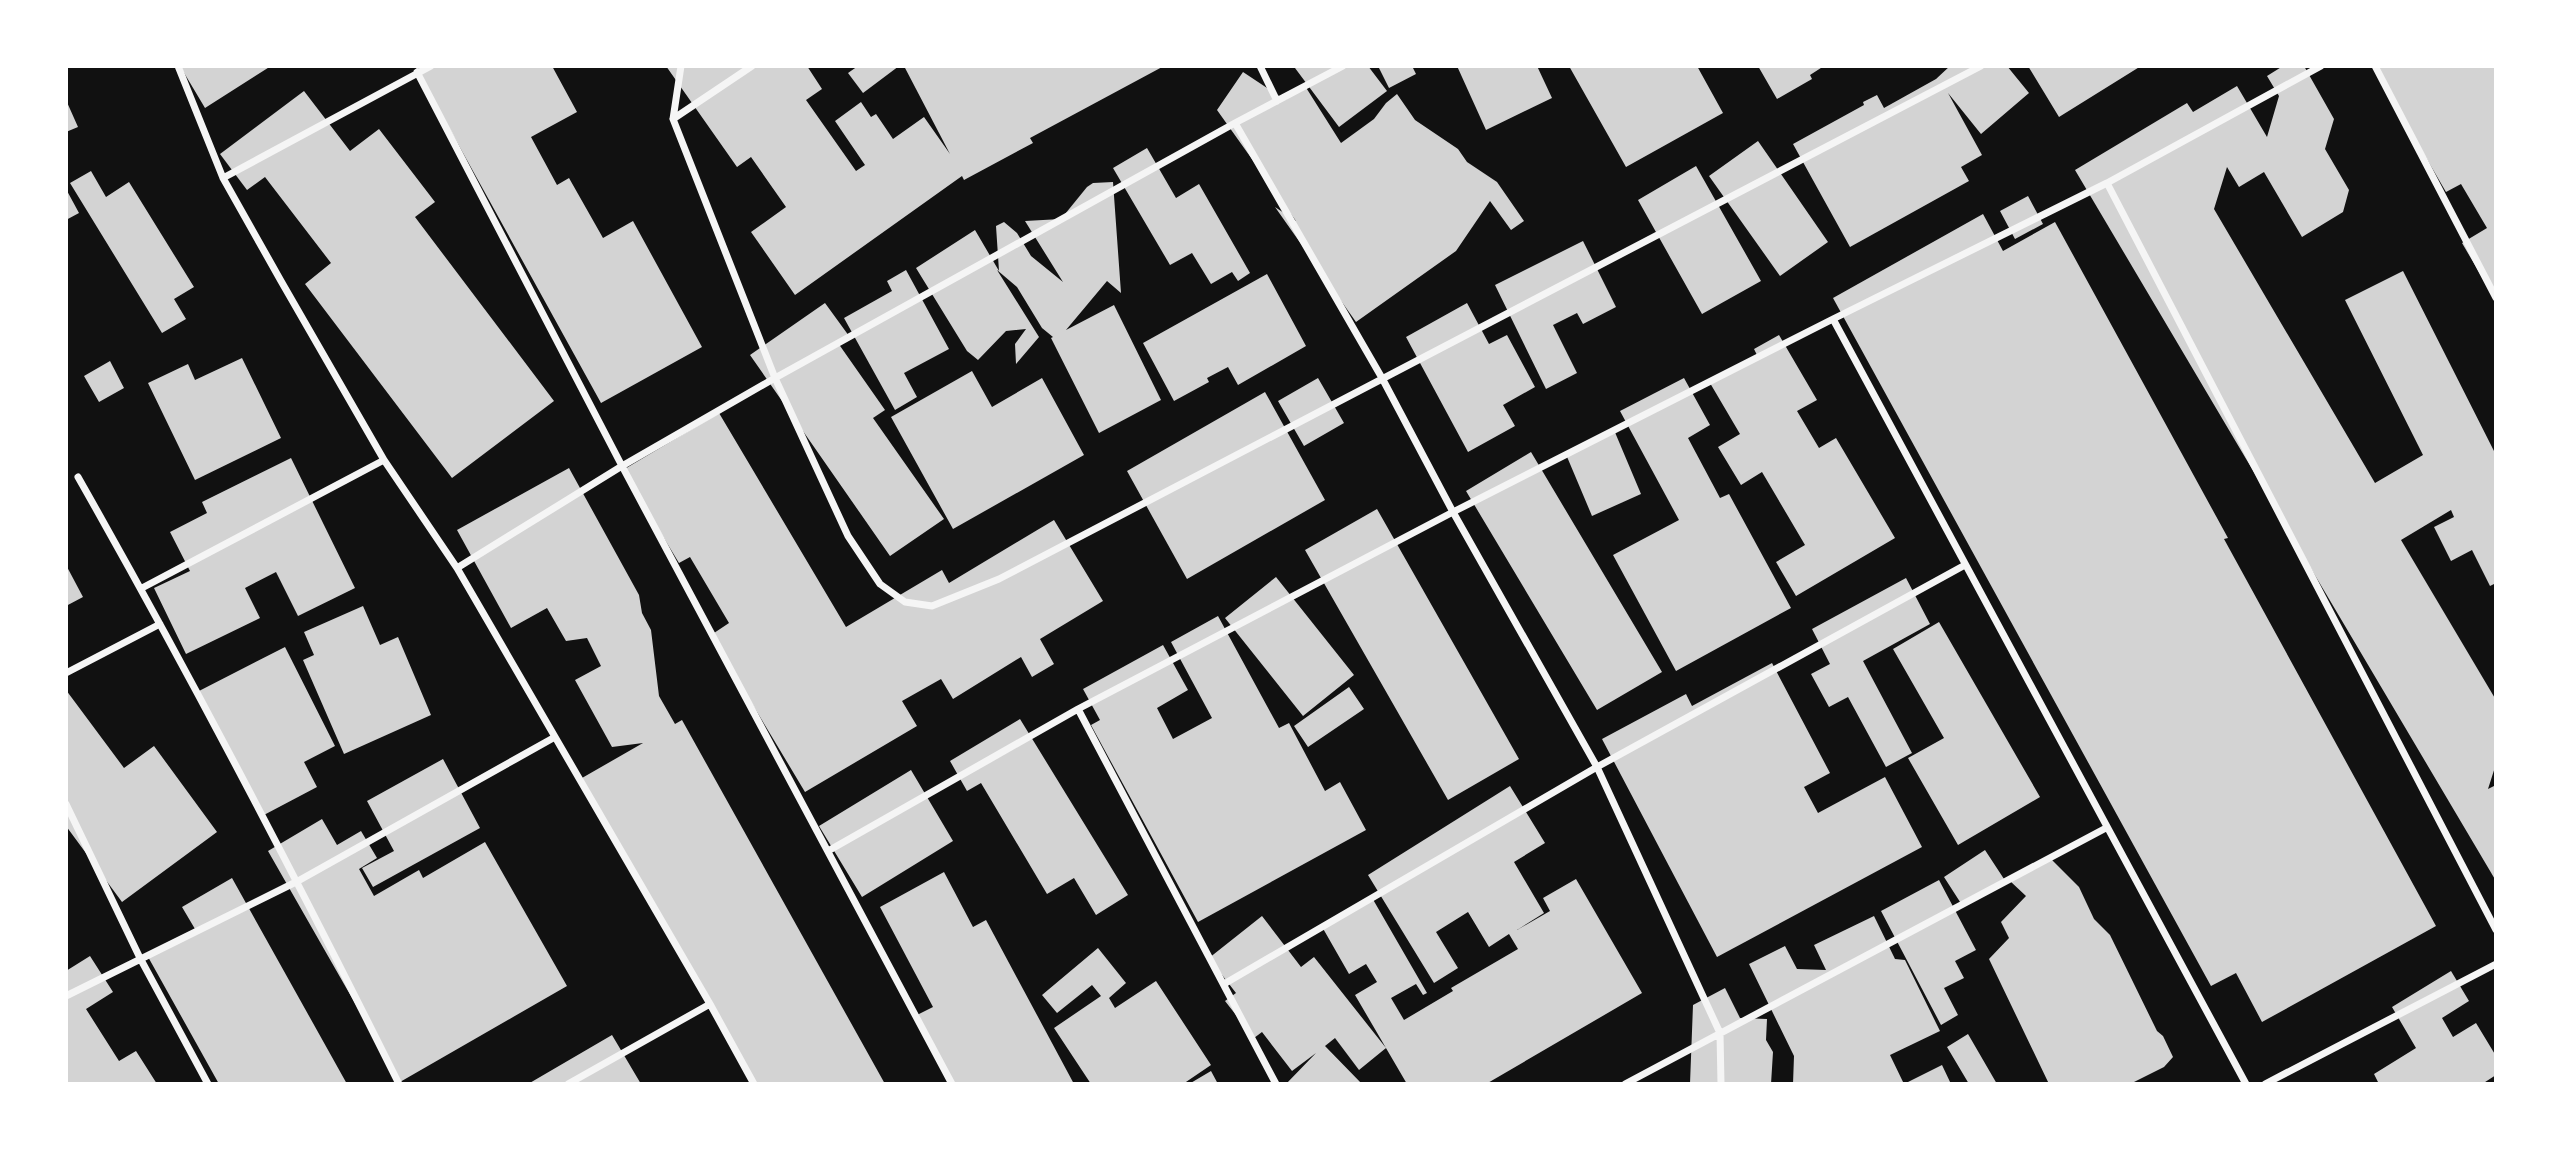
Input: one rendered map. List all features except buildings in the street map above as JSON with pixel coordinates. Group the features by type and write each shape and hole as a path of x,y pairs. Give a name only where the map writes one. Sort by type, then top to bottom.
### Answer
{"street":[{"path":"178,66 223,178 384,460 457,568 754,1083"},
{"path":"223,178 431,66"},
{"path":"681,66 673,119 775,377 848,536 880,584 905,602 932,606 999,579 1981,66"},
{"path":"673,119 752,66"},
{"path":"1260,66 1277,101"},
{"path":"457,568 622,466 775,377 1343,66"},
{"path":"828,851 1078,709 1453,512 2107,183 2321,66"},
{"path":"2375,66 2496,298"},
{"path":"417,72 622,466 952,1083"},
{"path":"1235,123 1382,378 1453,512 1597,767 1720,1033 1721,1083"},
{"path":"2107,183 2496,930"},
{"path":"1833,319 2246,1083"},
{"path":"142,588 384,460"},
{"path":"78,477 142,588 298,881 399,1083"},
{"path":"1224,984 1597,767 1965,565"},
{"path":"66,673 160,624"},
{"path":"1078,709 1276,1083"},
{"path":"66,996 298,881 555,737"},
{"path":"66,804 140,958 208,1083"},
{"path":"1625,1083 2106,828"},
{"path":"2265,1083 2496,964"},
{"path":"568,1083 710,1004"}]}
